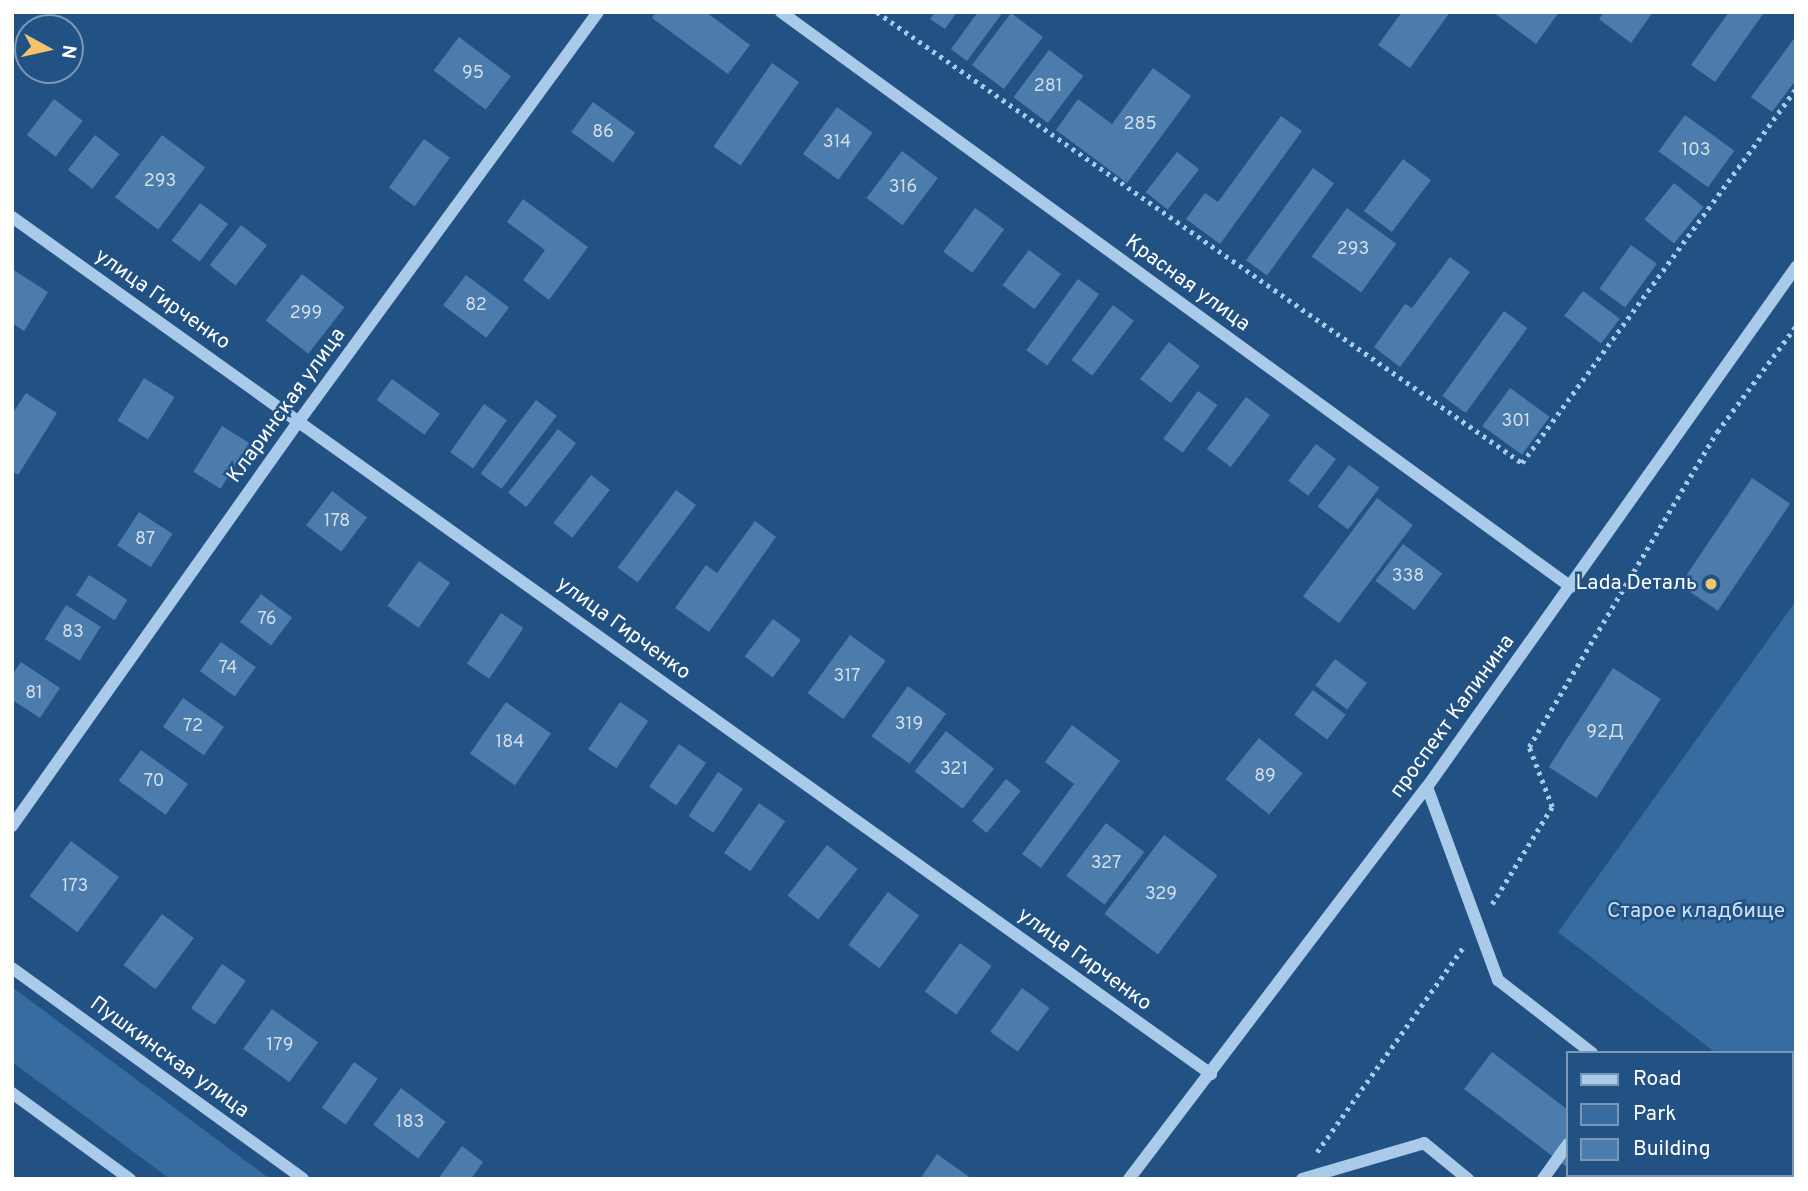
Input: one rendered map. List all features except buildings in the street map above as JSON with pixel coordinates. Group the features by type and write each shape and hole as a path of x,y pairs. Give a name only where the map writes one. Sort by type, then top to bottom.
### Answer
{"street":[{"name":"Кларинская улица","path":"12,826 299,421 598,12"},
{"name":"Красная улица","path":"781,12 1571,587"},
{"name":"улица Гирченко","path":"12,217 1211,1074"},
{"name":"проспект Калинина","path":"1129,1179 1427,787 1796,267"},
{"path":"1427,787 1498,980 1589,1051"},
{"name":"Пушкинская улица","path":"12,968 303,1179"},
{"path":"12,1093 131,1179"},
{"path":"1302,1179 1424,1143 1468,1179"},
{"path":"1543,1179 1566,1147"}],"path":[{"path":"877,12 1522,463 1796,88"},
{"path":"1313,1157 1478,926 1552,807 1529,747 1717,432 1796,326"}],"green space":[{"name":"Старое кладбище","path":"1796,601 1796,1120 1794,1051 1713,1051 1558,932"},
{"path":"12,987 270,1179 170,1179 12,1062"}],"place":[{"name":"Lada Dеталь","path":"1711,584"}]}
